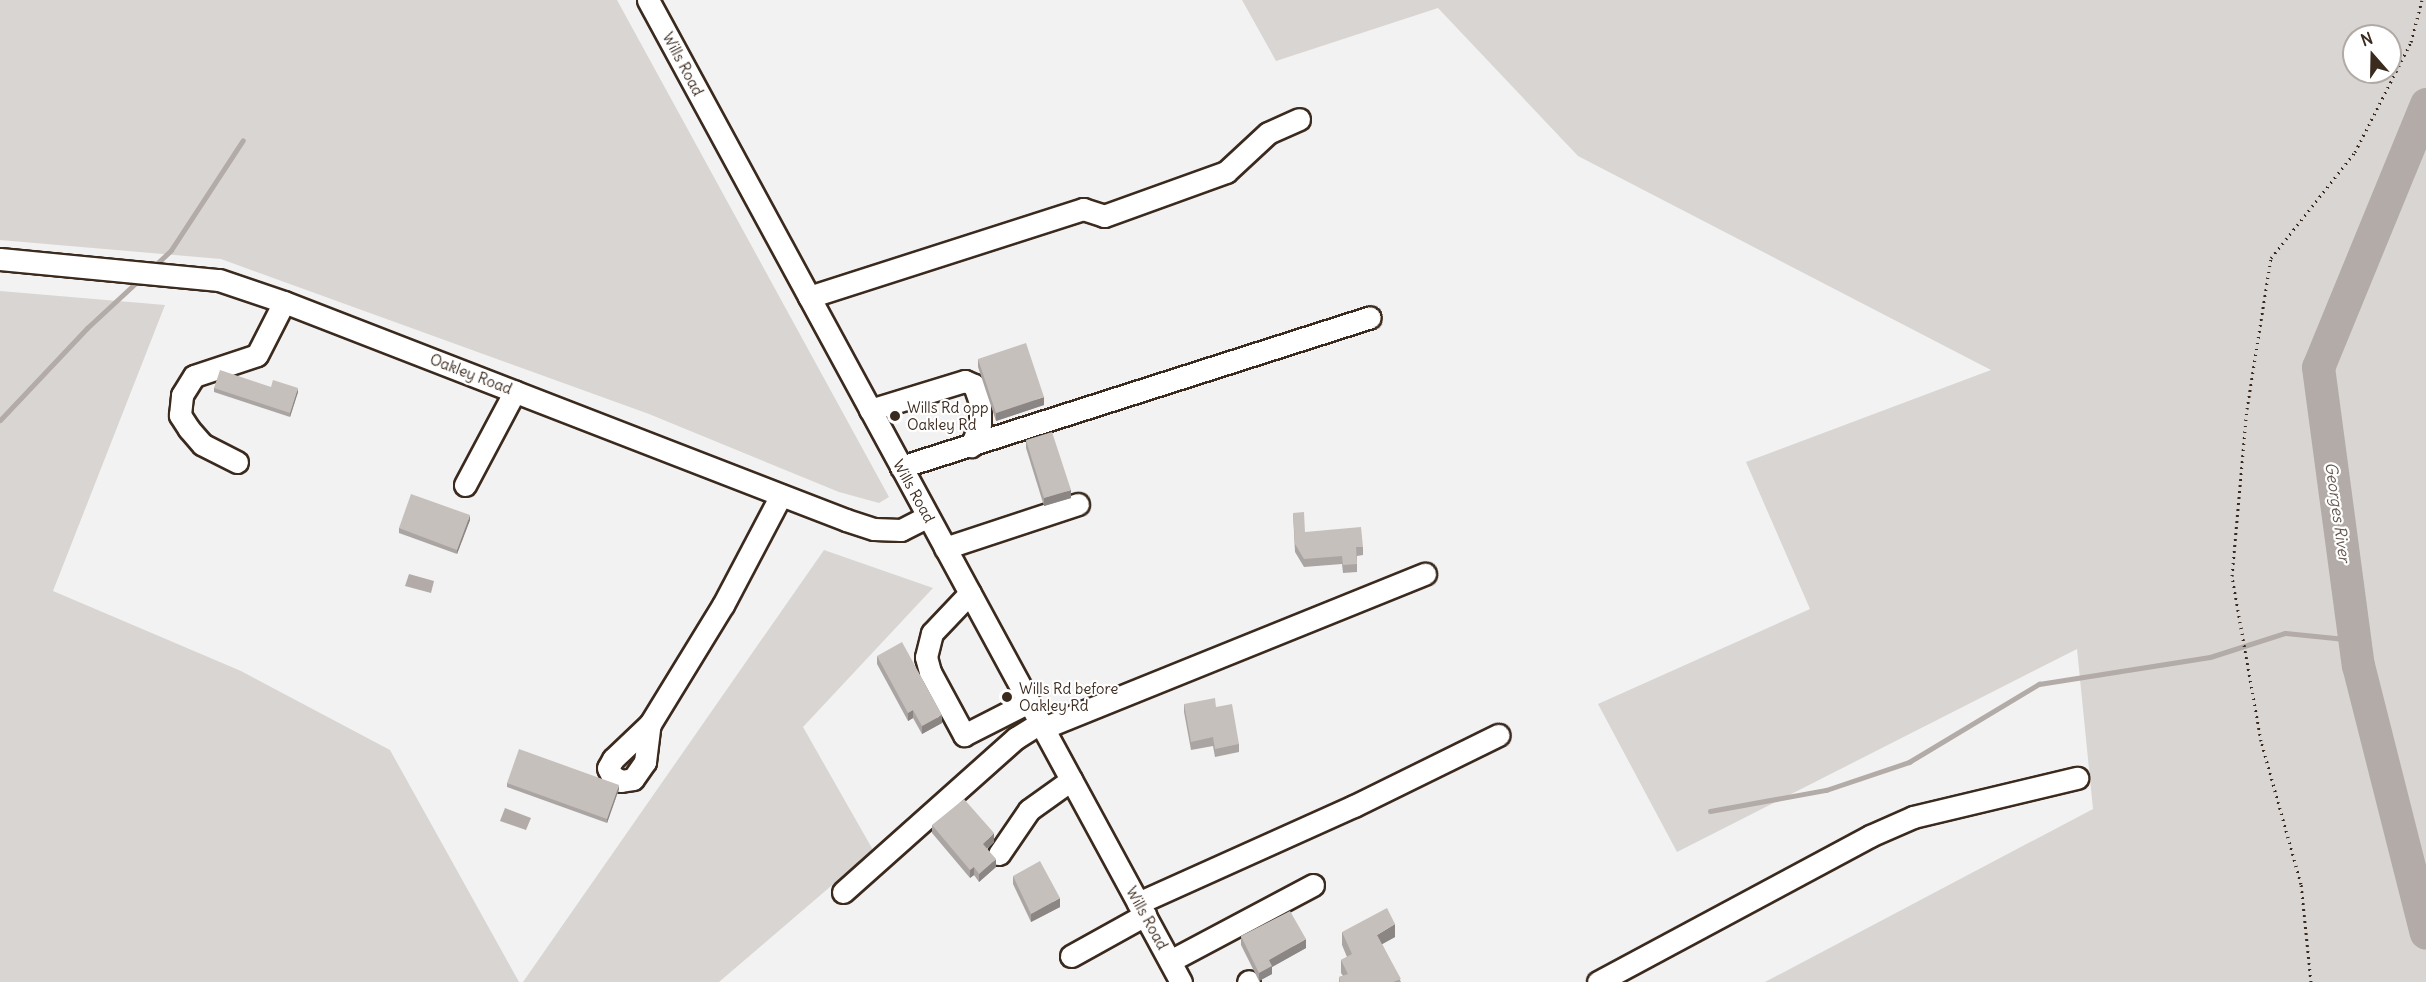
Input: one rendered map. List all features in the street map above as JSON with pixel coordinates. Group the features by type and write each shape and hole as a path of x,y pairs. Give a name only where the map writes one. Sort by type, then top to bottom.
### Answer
{"street":[{"name":"Wills Road","path":"648,0 1177,976"},
{"path":"809,297 1083,209 1104,216 1226,172 1268,133 1299,119"},
{"name":"Oakley Road","path":"0,260 219,280 284,302 781,495 874,528 901,530 928,516"},
{"path":"237,462 202,444 189,429 180,415 182,395 194,376 201,372 257,355 284,302"},
{"path":"901,467 1370,317"},
{"path":"870,410 964,381 974,385 980,402 980,424 971,446"},
{"path":"465,485 515,391"},
{"path":"650,724 723,604 781,495"},
{"path":"945,548 1078,504"},
{"path":"843,892 1016,738 1042,725 1425,574"},
{"path":"970,593 932,633 926,657 930,672 964,735 1029,702"},
{"path":"1071,956 1142,909 1498,735"},
{"path":"1598,982 1870,836 1913,817 2077,778"},
{"path":"999,854 1029,810 1071,780"},
{"path":"1177,976 1313,885"}],"path":[{"path":"2311,982 2301,884 2261,741 2232,576 2247,409 2271,258 2355,152 2411,42 2422,0"}],"shaded area":[{"path":"0,0 617,0 889,497 879,503 839,492 649,414 221,259 0,240"},
{"path":"1242,0 2426,0 2426,926 2391,797 2426,934 2426,982 1765,982 2093,809 2077,649 1677,852 1598,704 1810,609 1746,462 1991,370 1578,156 1438,8 1276,61"},
{"path":"0,291 165,305 53,591 241,671 390,750 519,982 0,982"},
{"path":"824,550 933,588 803,727 873,850 719,982 523,982"},
{"path":"409,574 434,581 431,593 405,586"},
{"path":"505,808 531,818 526,830 500,821"}],"building":[{"path":"1026,343 1044,397 996,413 978,359"},
{"path":"220,370 271,387 273,380 298,388 290,413 214,388"},
{"path":"1052,432 1071,490 1044,498 1026,440"},
{"path":"411,494 470,515 457,550 399,528"},
{"path":"1304,512 1305,532 1361,527 1363,547 1356,547 1357,564 1343,565 1342,556 1304,559 1295,544 1293,513"},
{"path":"902,642 942,715 922,726 913,710 908,713 877,656"},
{"path":"1215,698 1216,707 1232,704 1239,744 1215,749 1213,737 1191,742 1184,704"},
{"path":"519,749 619,785 607,819 507,783"},
{"path":"964,799 994,833 983,844 996,859 979,874 974,867 970,870 932,825"},
{"path":"1040,861 1060,898 1031,914 1013,876"},
{"path":"1387,908 1395,924 1377,935 1401,979 1393,982 1340,982 1339,977 1348,974 1341,960 1352,954 1342,932"},
{"path":"1290,911 1306,939 1269,960 1272,966 1259,973 1241,936"}],"waterway":[{"name":"Georges River","path":"2426,104 2318,367 2358,665 2426,933"},
{"path":"152,268 171,250 243,140"},
{"path":"0,420 87,328 141,278"},
{"path":"1710,811 1826,790 1909,762 2039,684 2210,657 2285,633 2355,640"}],"place":[{"name":"Wills Rd opp Oakley Rd","path":"895,416"},
{"name":"Wills Rd before Oakley Rd","path":"1007,697"}]}
